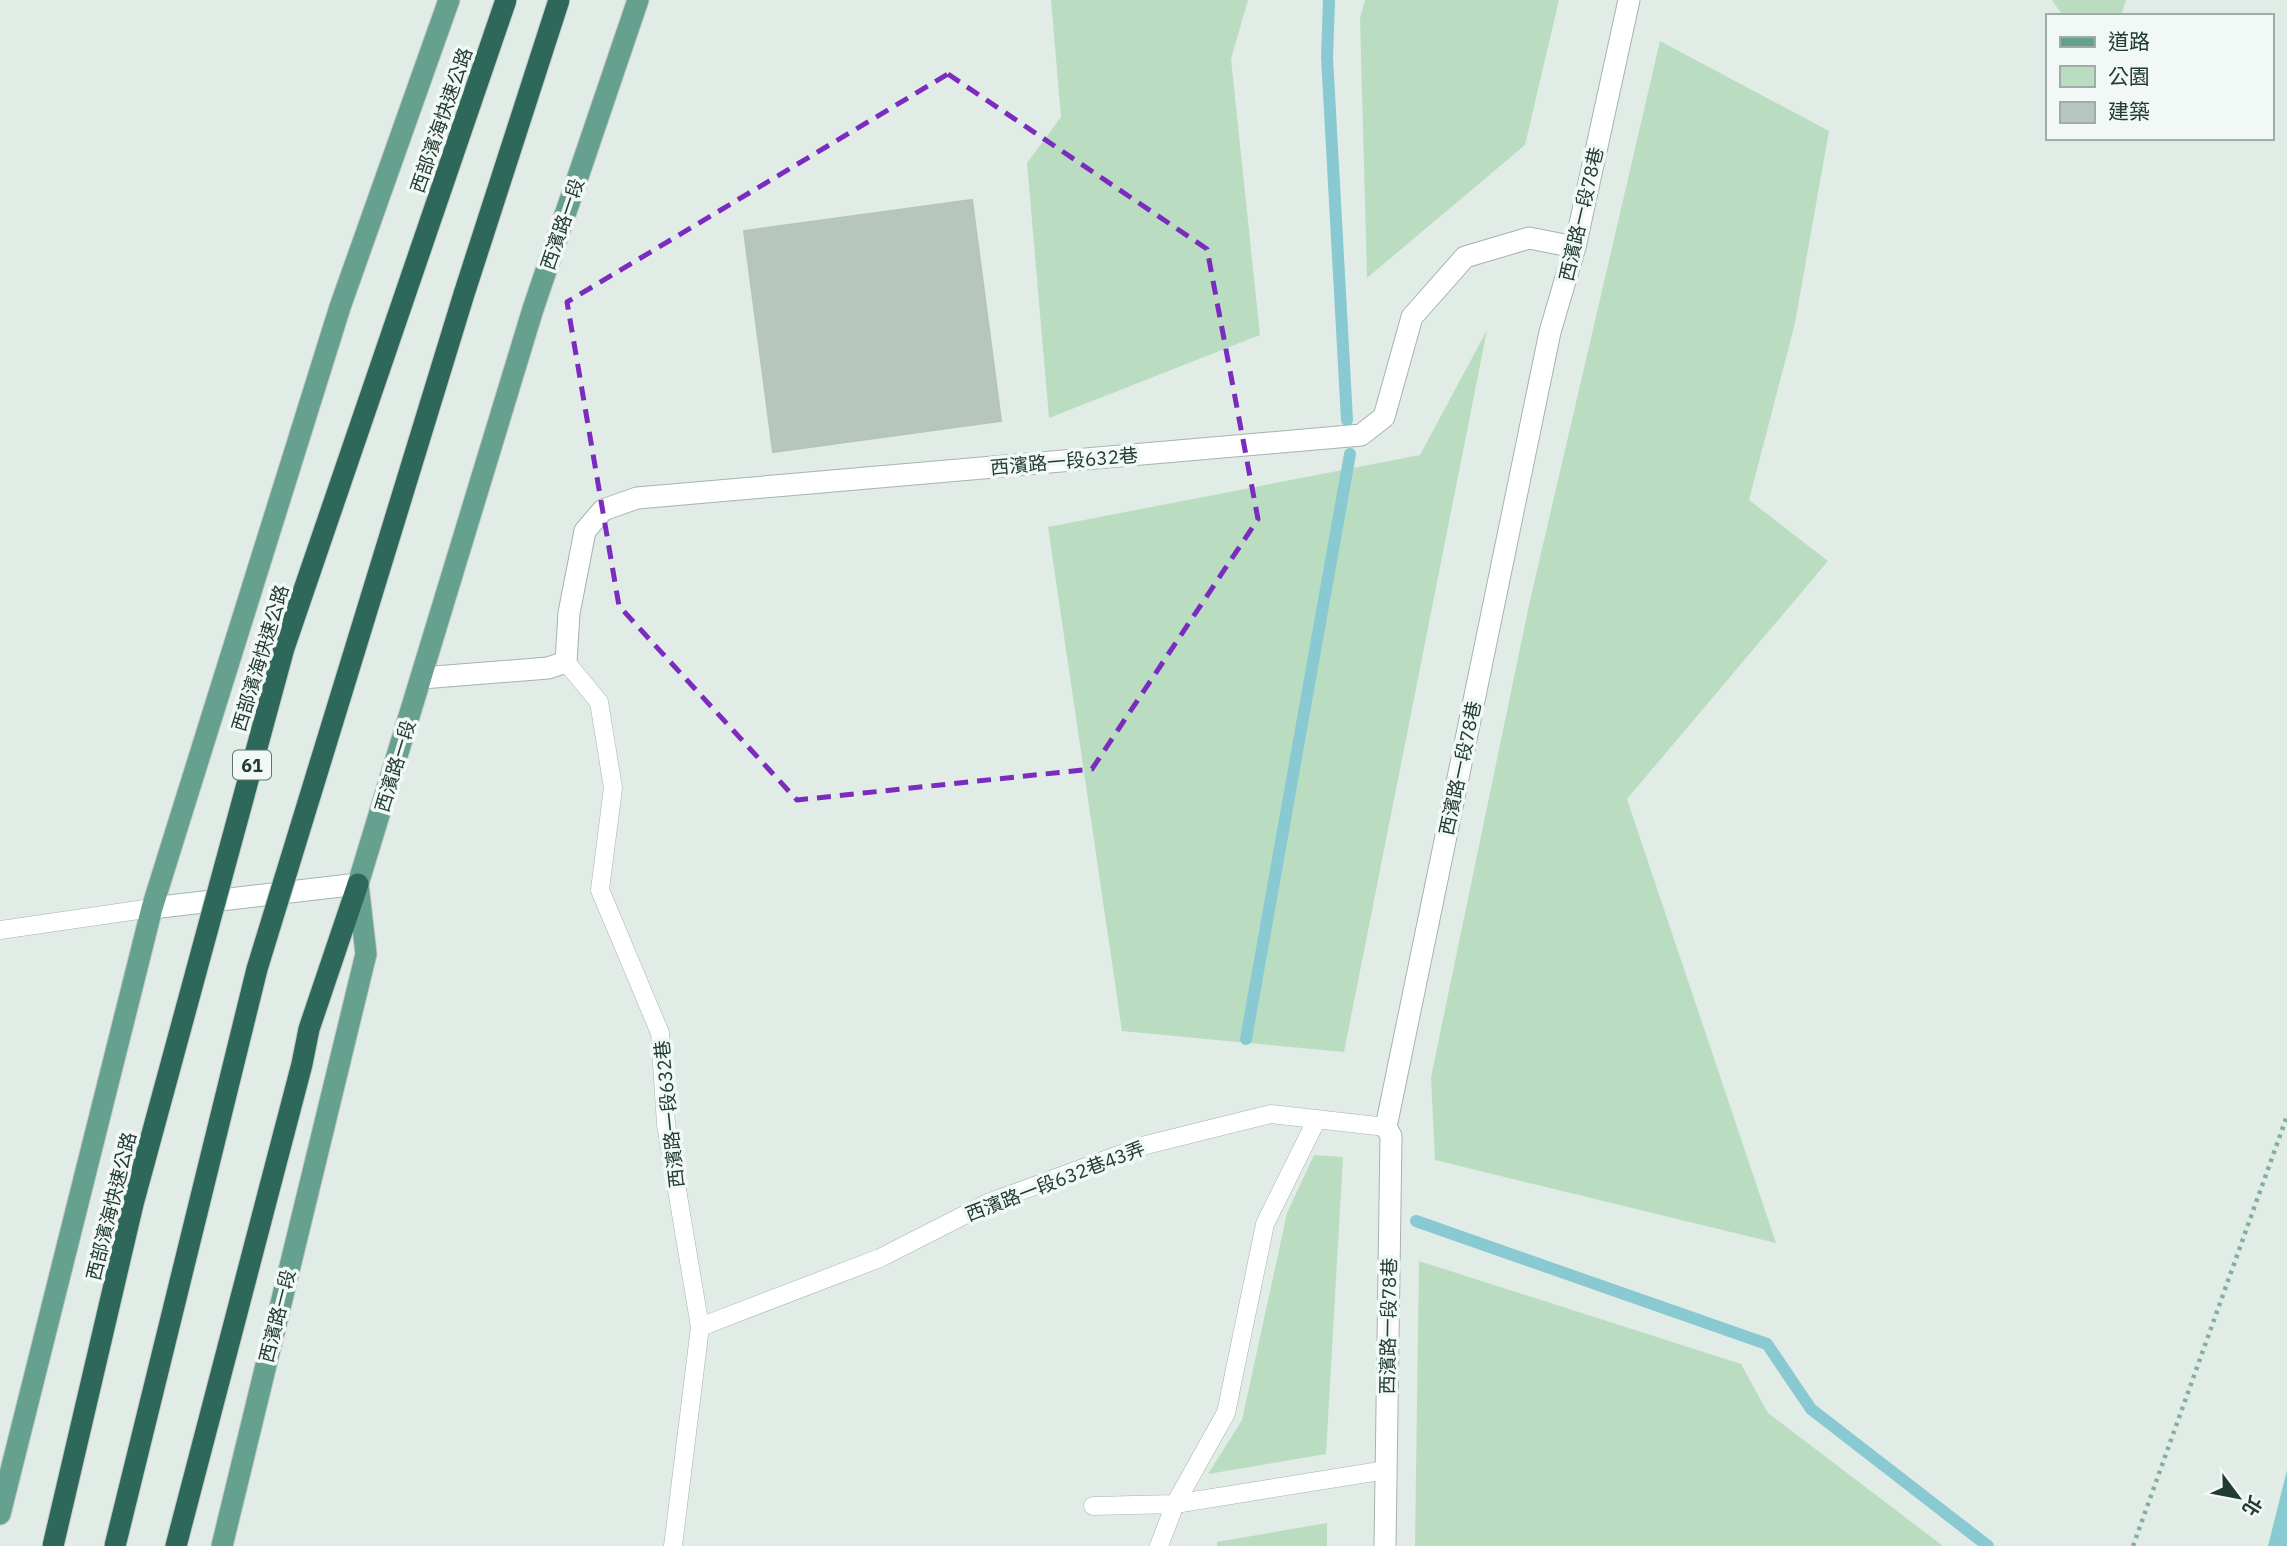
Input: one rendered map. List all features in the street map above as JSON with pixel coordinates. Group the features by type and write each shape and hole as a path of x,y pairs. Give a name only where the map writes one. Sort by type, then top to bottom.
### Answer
{"highway":[{"name":"西部濱海快速公路","path":"53,1546 133,1204 284,648 506,0"},
{"path":"115,1546 257,969 464,294 559,0"},
{"path":"177,1546 309,1029 358,884"}],"main road":[{"path":"0,1514 152,908 340,306 449,0"},
{"name":"西濱路一段","path":"222,1546 366,954 358,884 533,309 638,0"}],"street":[{"name":"西濱路一段78巷","path":"1385,1546 1391,1136 1386,1126 1550,332 1575,247 1629,0"},
{"name":"西濱路一段632巷","path":"566,662 569,613 585,531 603,510 637,498 1361,435 1384,416 1412,317 1465,257 1529,238 1575,247"},
{"path":"422,678 548,668 566,662"},
{"path":"152,908 358,884"}],"lane":[{"name":"西濱路一段632巷","path":"566,662 599,702 613,788 600,890 660,1033 666,1124 700,1327 673,1546"},
{"path":"0,930 152,908"},
{"name":"西濱路一段632巷43弄","path":"700,1327 880,1258 988,1203 1146,1145 1271,1114 1386,1126"},
{"path":"1159,1546 1175,1504 1226,1413 1265,1224 1317,1119"},
{"path":"1093,1506 1175,1504 1386,1470"}],"path":[{"path":"2133,1546 2287,1116"}],"highlighted area":[{"path":"948,74 1207,249 1258,519 1092,769 797,800 619,606 567,302"}],"green space":[{"path":"1051,0 1248,0 1231,59 1260,335 1049,418 1027,163 1061,117"},
{"path":"1365,0 1559,0 1525,145 1367,278 1360,18"},
{"path":"2052,0 2126,0 2122,14 2062,14"},
{"path":"1660,41 1829,131 1795,323 1749,500 1828,561 1627,799 1776,1243 1435,1160 1431,1077 1529,605"},
{"path":"1487,330 1344,1052 1122,1031 1048,527 1420,455"},
{"path":"1314,1155 1343,1157 1326,1454 1208,1474 1242,1420 1287,1213"},
{"path":"1419,1261 1741,1364 1768,1413 1943,1546 1415,1546"},
{"path":"1327,1523 1327,1546 1217,1546 1217,1542"}],"water":[{"path":"2287,1470 2287,1546 2268,1546"}],"building":[{"path":"972,200 1001,421 773,452 744,231"}],"waterway":[{"path":"1329,0 1327,57 1347,420"},
{"path":"1246,1039 1350,454"},
{"path":"1416,1221 1767,1344 1811,1409 1988,1546"}]}
